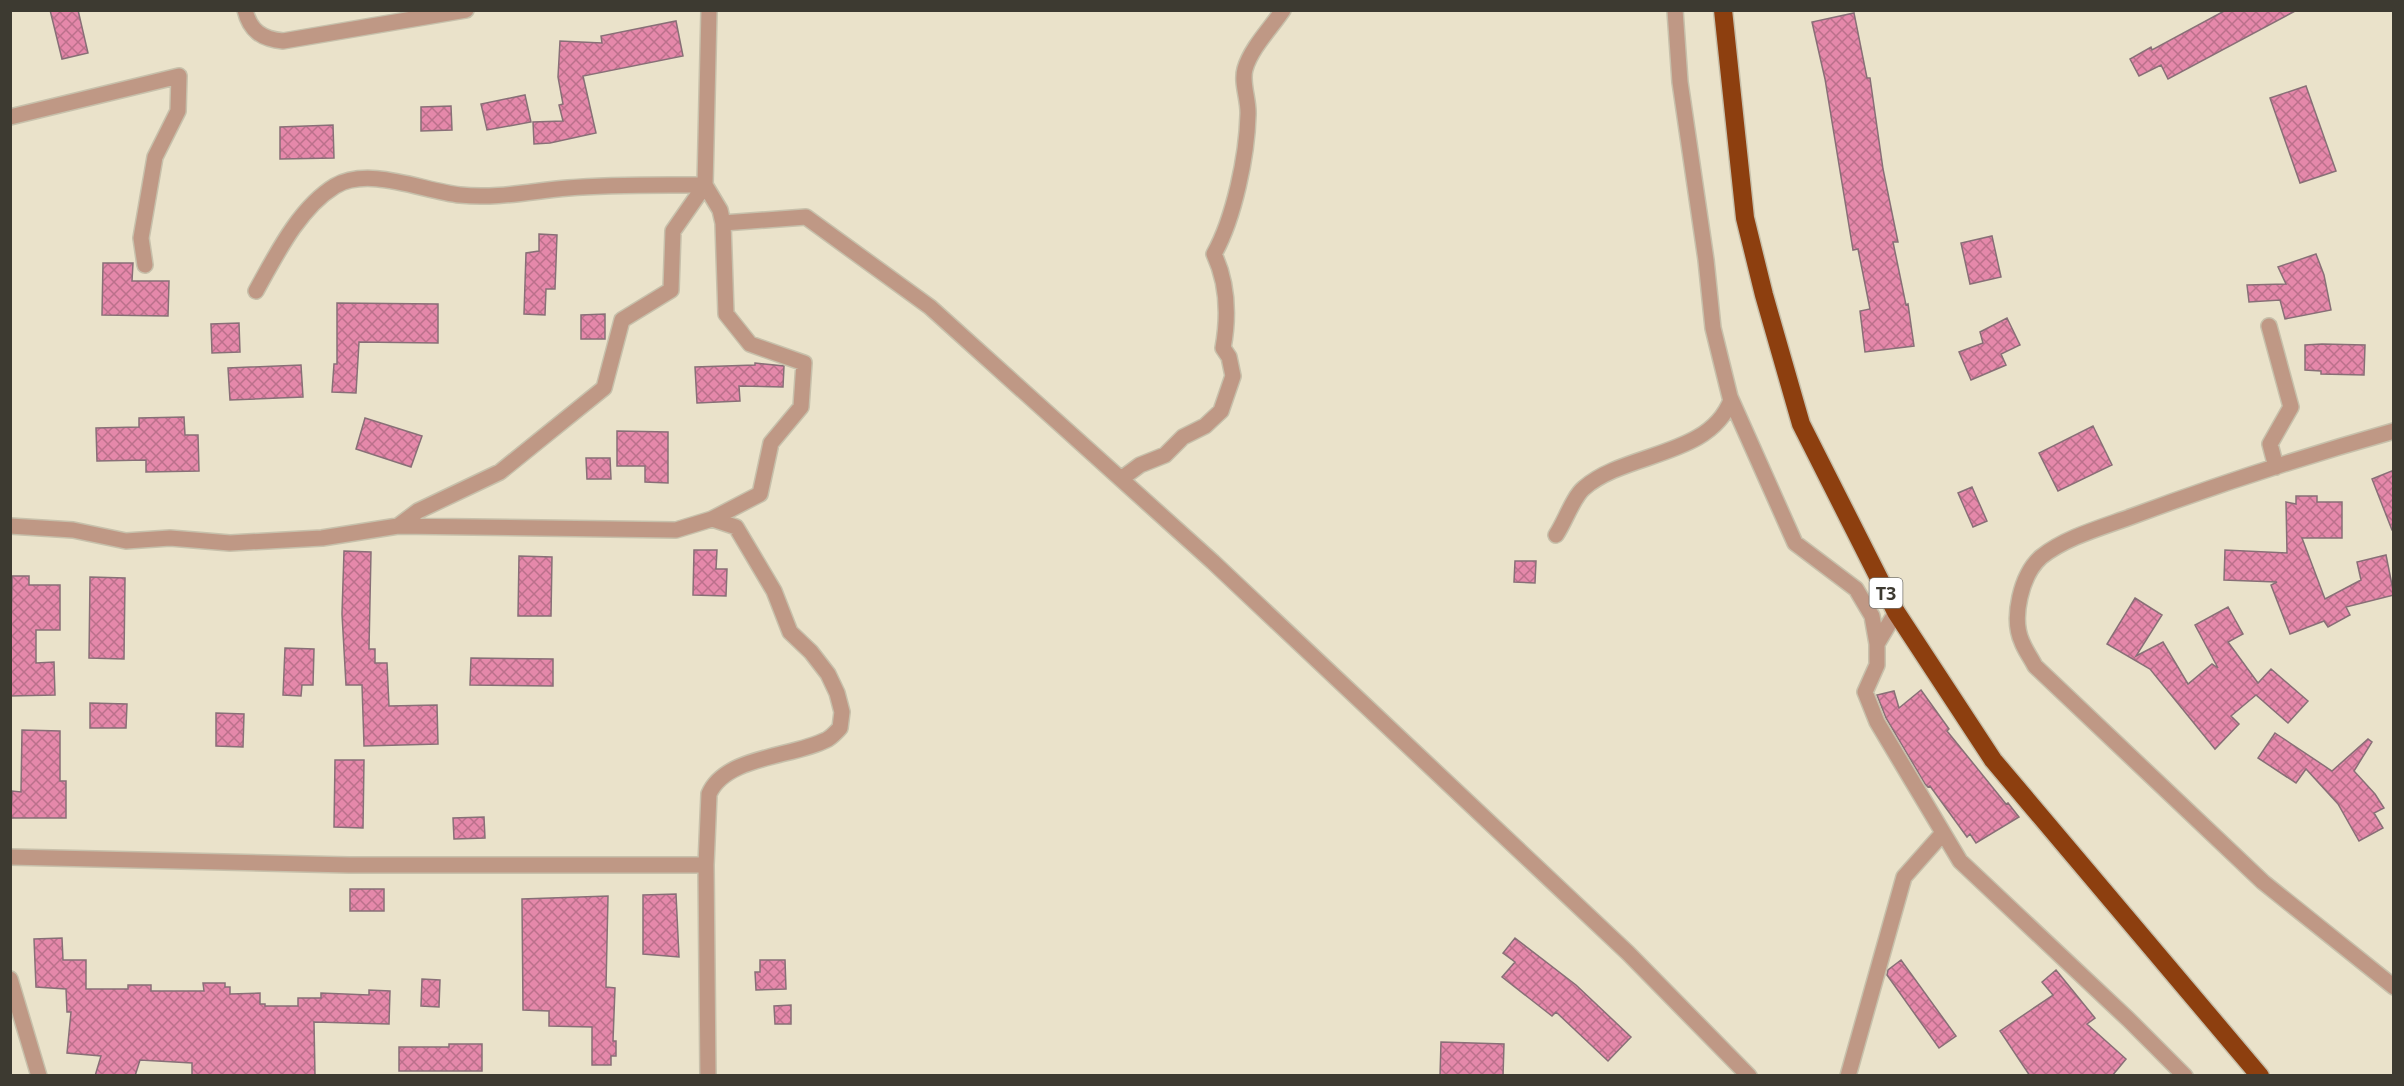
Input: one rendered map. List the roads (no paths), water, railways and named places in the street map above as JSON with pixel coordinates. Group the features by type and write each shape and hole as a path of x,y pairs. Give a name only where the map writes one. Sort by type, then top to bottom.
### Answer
{"highway":[{"name":"T3","path":"1723,10 1745,218 1801,424 1896,612 1993,760 2260,1076"}],"street":[{"path":"245,10 250,27 259,36 271,40 283,40 466,10"},
{"path":"10,526 73,530 126,541 170,538 230,543 322,538 398,526 676,530 712,519 760,494 771,442 801,407 804,363 750,344 726,314 723,224 720,210 705,185 709,10"},
{"path":"1121,479 1140,465 1165,454 1183,437 1205,426 1221,411 1230,389 1233,376 1229,357 1223,348 1227,309 1225,291 1214,254 1237,195 1245,151 1248,114 1244,70 1283,10"},
{"path":"1668,10 1675,17 1680,82 1706,260 1713,328 1731,400 1796,543 1856,589 1872,616 1877,644 1877,665 1865,692 1876,722 1960,861 2128,1019 2185,1076"},
{"path":"10,117 179,76 178,111 155,157 141,237 145,265"},
{"path":"256,291 284,240 309,210 336,186 355,179 376,178 480,196 570,188 705,185"},
{"path":"398,526 418,511 500,472 604,388 622,320 671,290 673,231 705,185"},
{"path":"723,224 806,217 930,307 1213,562 1628,953 1749,1076"},
{"path":"2269,326 2291,407 2270,444 2276,466"},
{"path":"1556,535 1582,489 1626,463 1678,447 1698,436 1717,422 1728,410 1731,400"},
{"path":"2394,431 2276,466 2067,542 2040,558 2024,584 2017,613 2021,640 2035,666 2255,874 2394,987"},
{"path":"708,1076 706,865 709,794 713,784 721,777 754,762 826,740 840,728 842,712 837,693 828,674 811,652 790,632 774,591 736,527 712,519"},
{"path":"1877,644 1896,612"},
{"path":"1848,1076 1904,877 1943,833"},
{"path":"10,857 349,865 706,865"},
{"path":"10,979 39,1076"}]}
